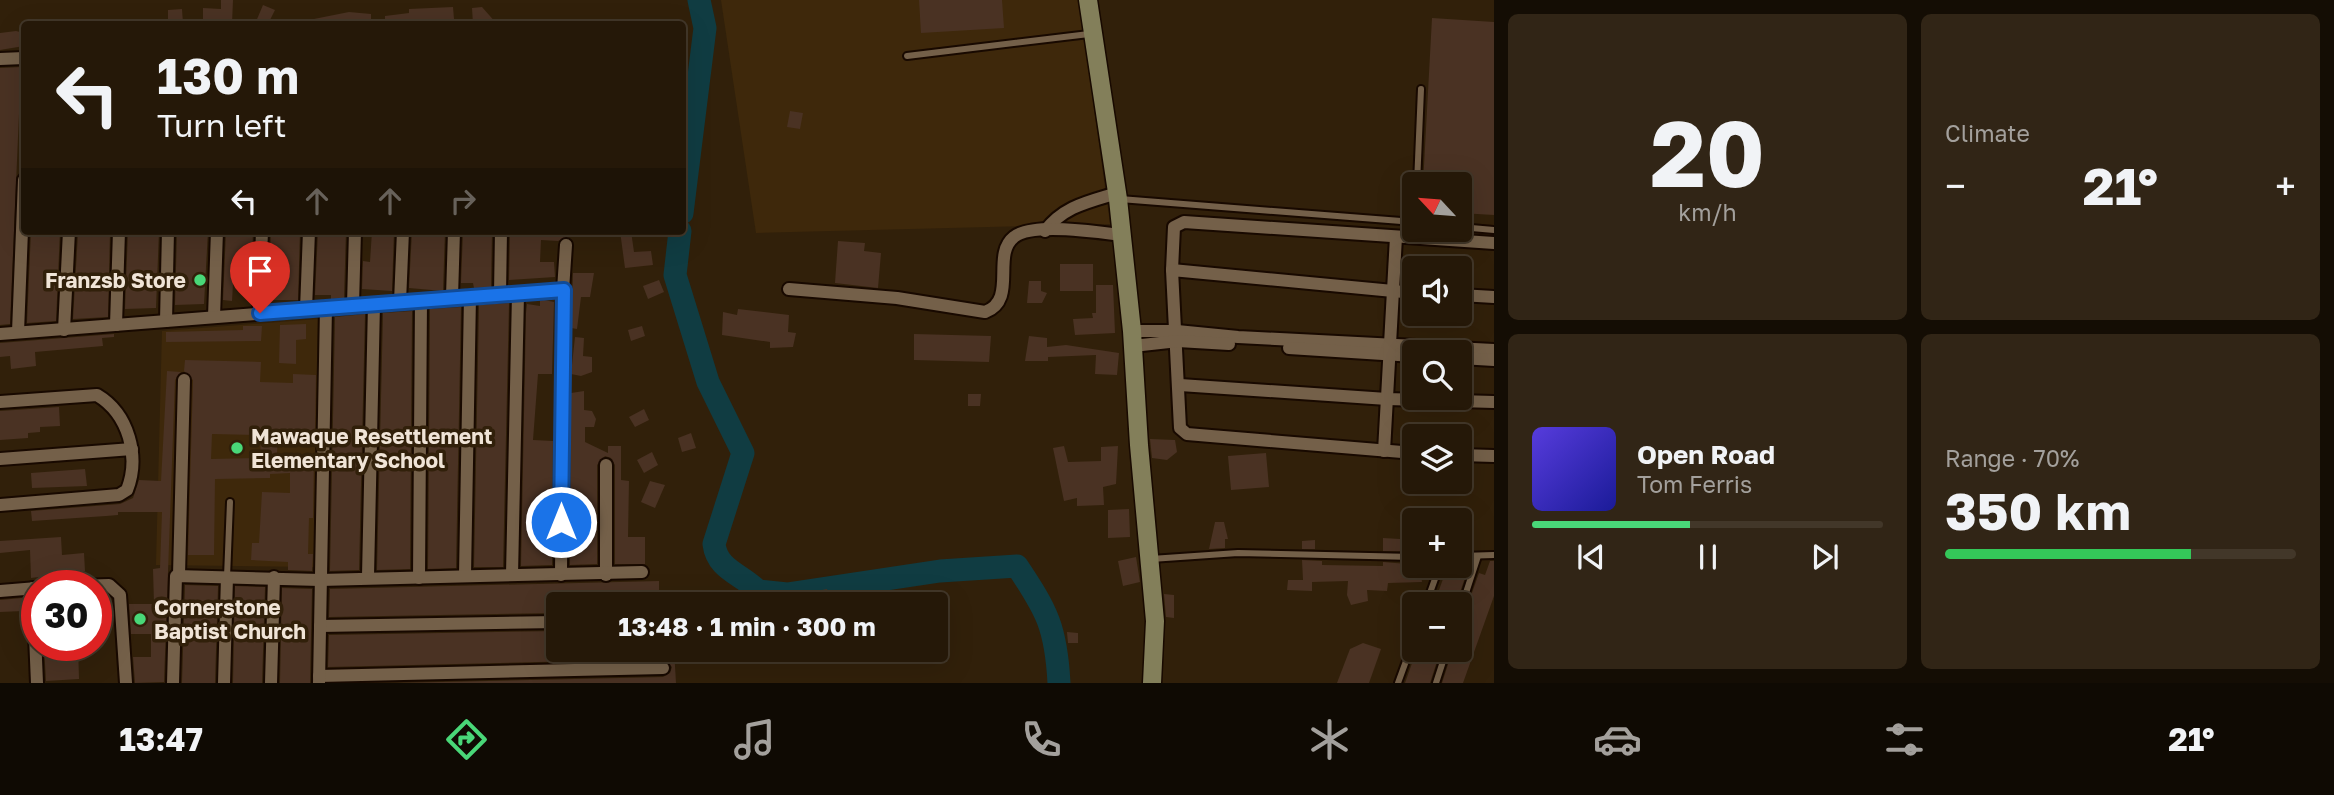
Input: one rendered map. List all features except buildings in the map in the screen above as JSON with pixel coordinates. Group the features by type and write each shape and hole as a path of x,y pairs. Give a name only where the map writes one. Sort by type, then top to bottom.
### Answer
{"street":[{"path":"1088,0 1117,196 1133,338 1139,446 1155,621 1152,683"},
{"path":"0,59 21,58"},
{"path":"1045,231 1057,215 1070,208 1117,196"},
{"path":"1402,453 1187,434 1180,428 1178,336 1171,233 1174,227 1184,222 1494,243"},
{"path":"789,289 897,298 985,312 995,309 1002,299 1009,244 1015,236 1045,231 1121,235"},
{"path":"18,332 22,235"},
{"path":"64,330 69,235"},
{"path":"116,325 119,235"},
{"path":"166,321 168,235"},
{"path":"214,317 216,235"},
{"path":"260,313 262,235"},
{"path":"306,310 309,235"},
{"path":"353,305 355,235"},
{"path":"400,302 403,235"},
{"path":"452,297 454,235"},
{"path":"500,294 501,235"},
{"path":"1384,452 1396,237"},
{"path":"562,575 566,245"},
{"path":"1172,270 1402,291"},
{"path":"0,334 564,290"},
{"path":"512,575 518,294"},
{"path":"465,575 470,296"},
{"path":"1472,296 1494,297"},
{"path":"419,578 421,300"},
{"path":"368,576 374,304"},
{"path":"326,307 319,680 663,668"},
{"path":"1133,338 1238,337 1389,349 1494,350"},
{"path":"1389,349 1402,353"},
{"path":"1472,359 1494,360"},
{"path":"173,683 184,380"},
{"path":"1180,386 1387,400 1494,402"},
{"path":"0,402 97,394 111,405 126,428 135,464 127,490 118,495 0,505"},
{"path":"0,459 132,449"},
{"path":"1472,455 1494,456"},
{"path":"606,465 606,575"},
{"path":"177,578 274,577 320,580 368,576 419,578 642,572"},
{"path":"224,683 227,577"},
{"path":"271,683 274,577"},
{"path":"112,588 120,596 126,683"},
{"path":"0,591 21,589"},
{"path":"320,626 546,622"},
{"path":"37,661 37,683"}],"lane":[{"path":"907,56 1093,33"},
{"path":"1418,172 1421,89"},
{"path":"1117,196 1402,221"},
{"path":"1472,228 1494,230"},
{"path":"227,577 230,502"},
{"path":"1151,559 1238,553 1402,557"},
{"path":"1472,556 1494,555"},
{"path":"1466,592 1478,556"},
{"path":"1398,683 1406,662"},
{"path":"1436,683 1443,662"}],"shaded area":[{"path":"721,0 1079,0 1110,224 756,233"},
{"name":"Mawaque Resettlement Elementary School","path":"318,319 314,567 156,565 162,331"}],"waterway":[{"path":"686,181 705,28 699,0"},
{"path":"680,235 675,275 708,382 743,453 714,544 716,553 725,566 758,591 787,594 940,571 1017,566 1048,620 1055,647 1059,683"}],"place":[{"name":"Franzsb Store","path":"200,280"},
{"name":"Mawaque Resettlement Elementary School","path":"237,448"},
{"name":"Cornerstone Baptist Church","path":"140,619"}],"route":[{"path":"260,313 564,290 561,522"}]}
